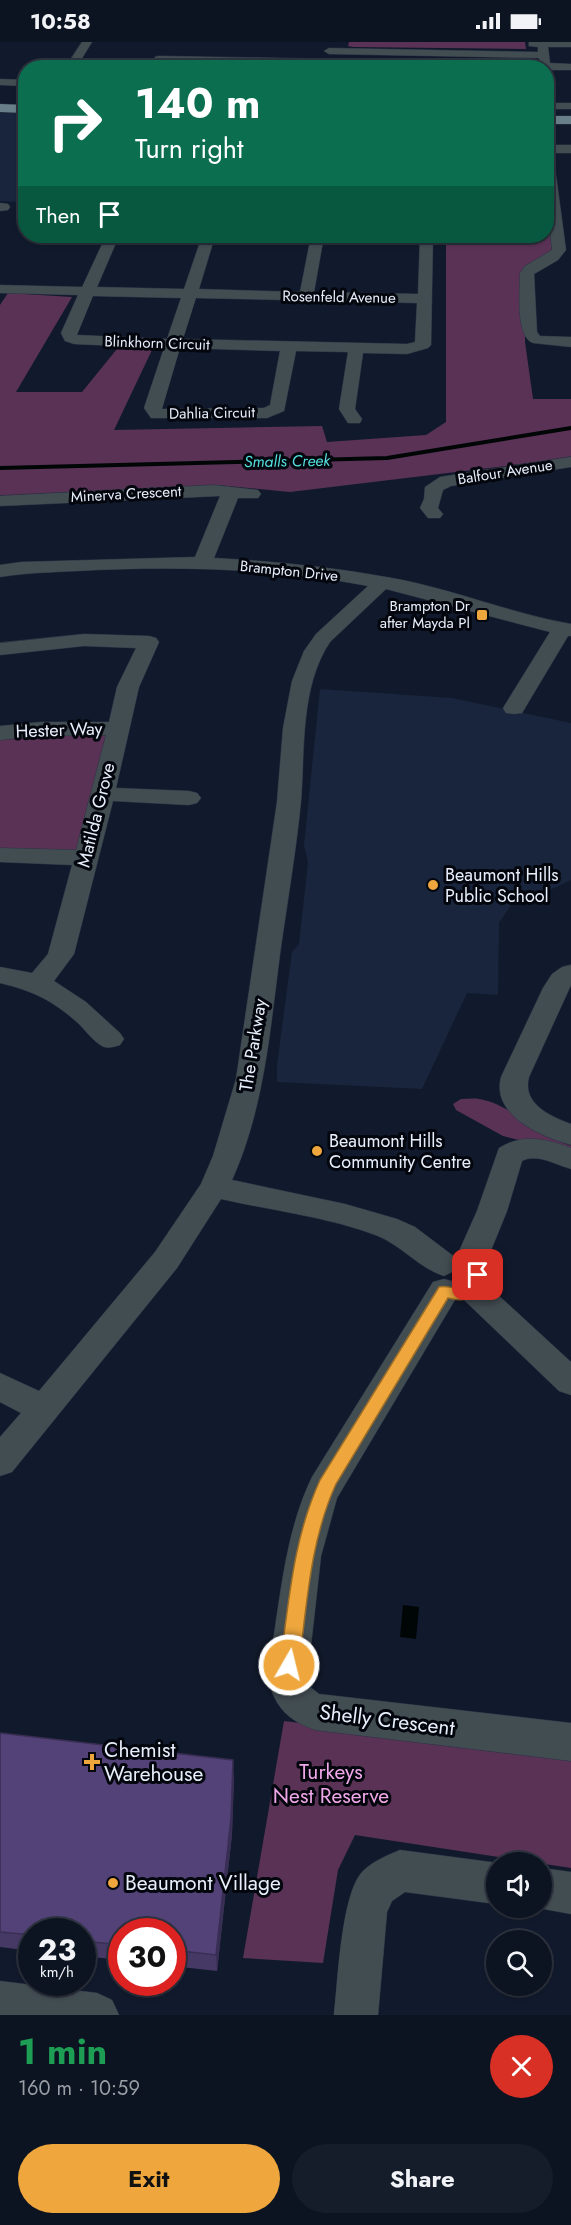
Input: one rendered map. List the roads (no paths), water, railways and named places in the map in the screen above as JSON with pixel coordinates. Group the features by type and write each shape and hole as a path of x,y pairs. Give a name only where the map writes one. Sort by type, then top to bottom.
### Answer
{"main road":[{"path":"0,108 18,109"},
{"path":"554,120 571,120"}],"street":[{"path":"75,60 87,42"},
{"path":"164,59 442,52 539,53 571,44"},
{"path":"442,52 442,60"},
{"path":"539,53 571,67"},
{"path":"0,81 18,82"},
{"path":"554,106 571,106"},
{"path":"554,151 571,151"},
{"path":"554,216 571,216"},
{"path":"554,232 558,254 533,267 527,273 530,332 533,338 538,340 571,342"},
{"name":"Blinkhorn Circuit","path":"108,243 82,291 69,333 70,338 79,341 407,349 423,345 425,299"},
{"path":"175,344 207,243"},
{"path":"306,297 317,243"},
{"path":"425,299 427,243"},
{"name":"Rosenfeld Avenue","path":"0,289 425,299"},
{"name":"Dahlia Circuit","path":"175,344 152,408 157,414 267,413 278,408 289,346"},
{"path":"354,419 347,409 356,348"},
{"name":"Balfour Avenue","path":"434,514 429,508 434,488 446,481 571,462"},
{"name":"Minerva Crescent","path":"0,501 201,490 252,495"},
{"path":"203,561 231,492"},
{"name":"Brampton Drive","path":"0,571 149,561 203,561 300,571 383,582 423,591 516,620 567,630"},
{"name":"The Parkway","path":"0,1462 166,1260 214,1187 228,1156 250,1079 289,802 294,728 303,681 314,651 323,638 383,582"},
{"path":"514,708 567,630"},
{"name":"Matilda Grove","path":"0,649 84,640 149,642 128,687 103,795 61,954 37,984"},
{"name":"Hester Way","path":"0,733 41,729 117,728"},
{"path":"103,795 189,798"},
{"path":"0,855 85,858"},
{"path":"571,973 561,980 556,988 515,1077 512,1089 516,1100 526,1110 551,1126 571,1135"},
{"path":"0,975 37,984 81,1011 110,1039"},
{"path":"458,1278 492,1211 509,1155 522,1148 533,1147 571,1160"},
{"path":"214,1187 386,1227 404,1235 458,1278 571,1382"},
{"name":"Shelly Crescent","path":"458,1278 346,1450 315,1510 302,1570 289,1665 289,1691 295,1701 315,1712 571,1742"},
{"path":"0,1386 44,1409"},
{"path":"356,2015 366,1911 377,1886 400,1871 486,1882"},
{"path":"552,1890 571,1893"},
{"path":"0,2003 97,2015"}],"waterway":[{"name":"Smalls Creek","path":"0,468 387,458 571,428"}],"place":[{"name":"Brampton Dr after Mayda Pl","path":"482,615"},
{"name":"Beaumont Hills Public School","path":"433,885"},
{"name":"Beaumont Hills Community Centre","path":"317,1151"},
{"name":"Chemist Warehouse","path":"92,1762"},
{"name":"Beaumont Village","path":"113,1883"}],"park label":[{"name":"Turkeys Nest Reserve","path":"331,1784"}]}
